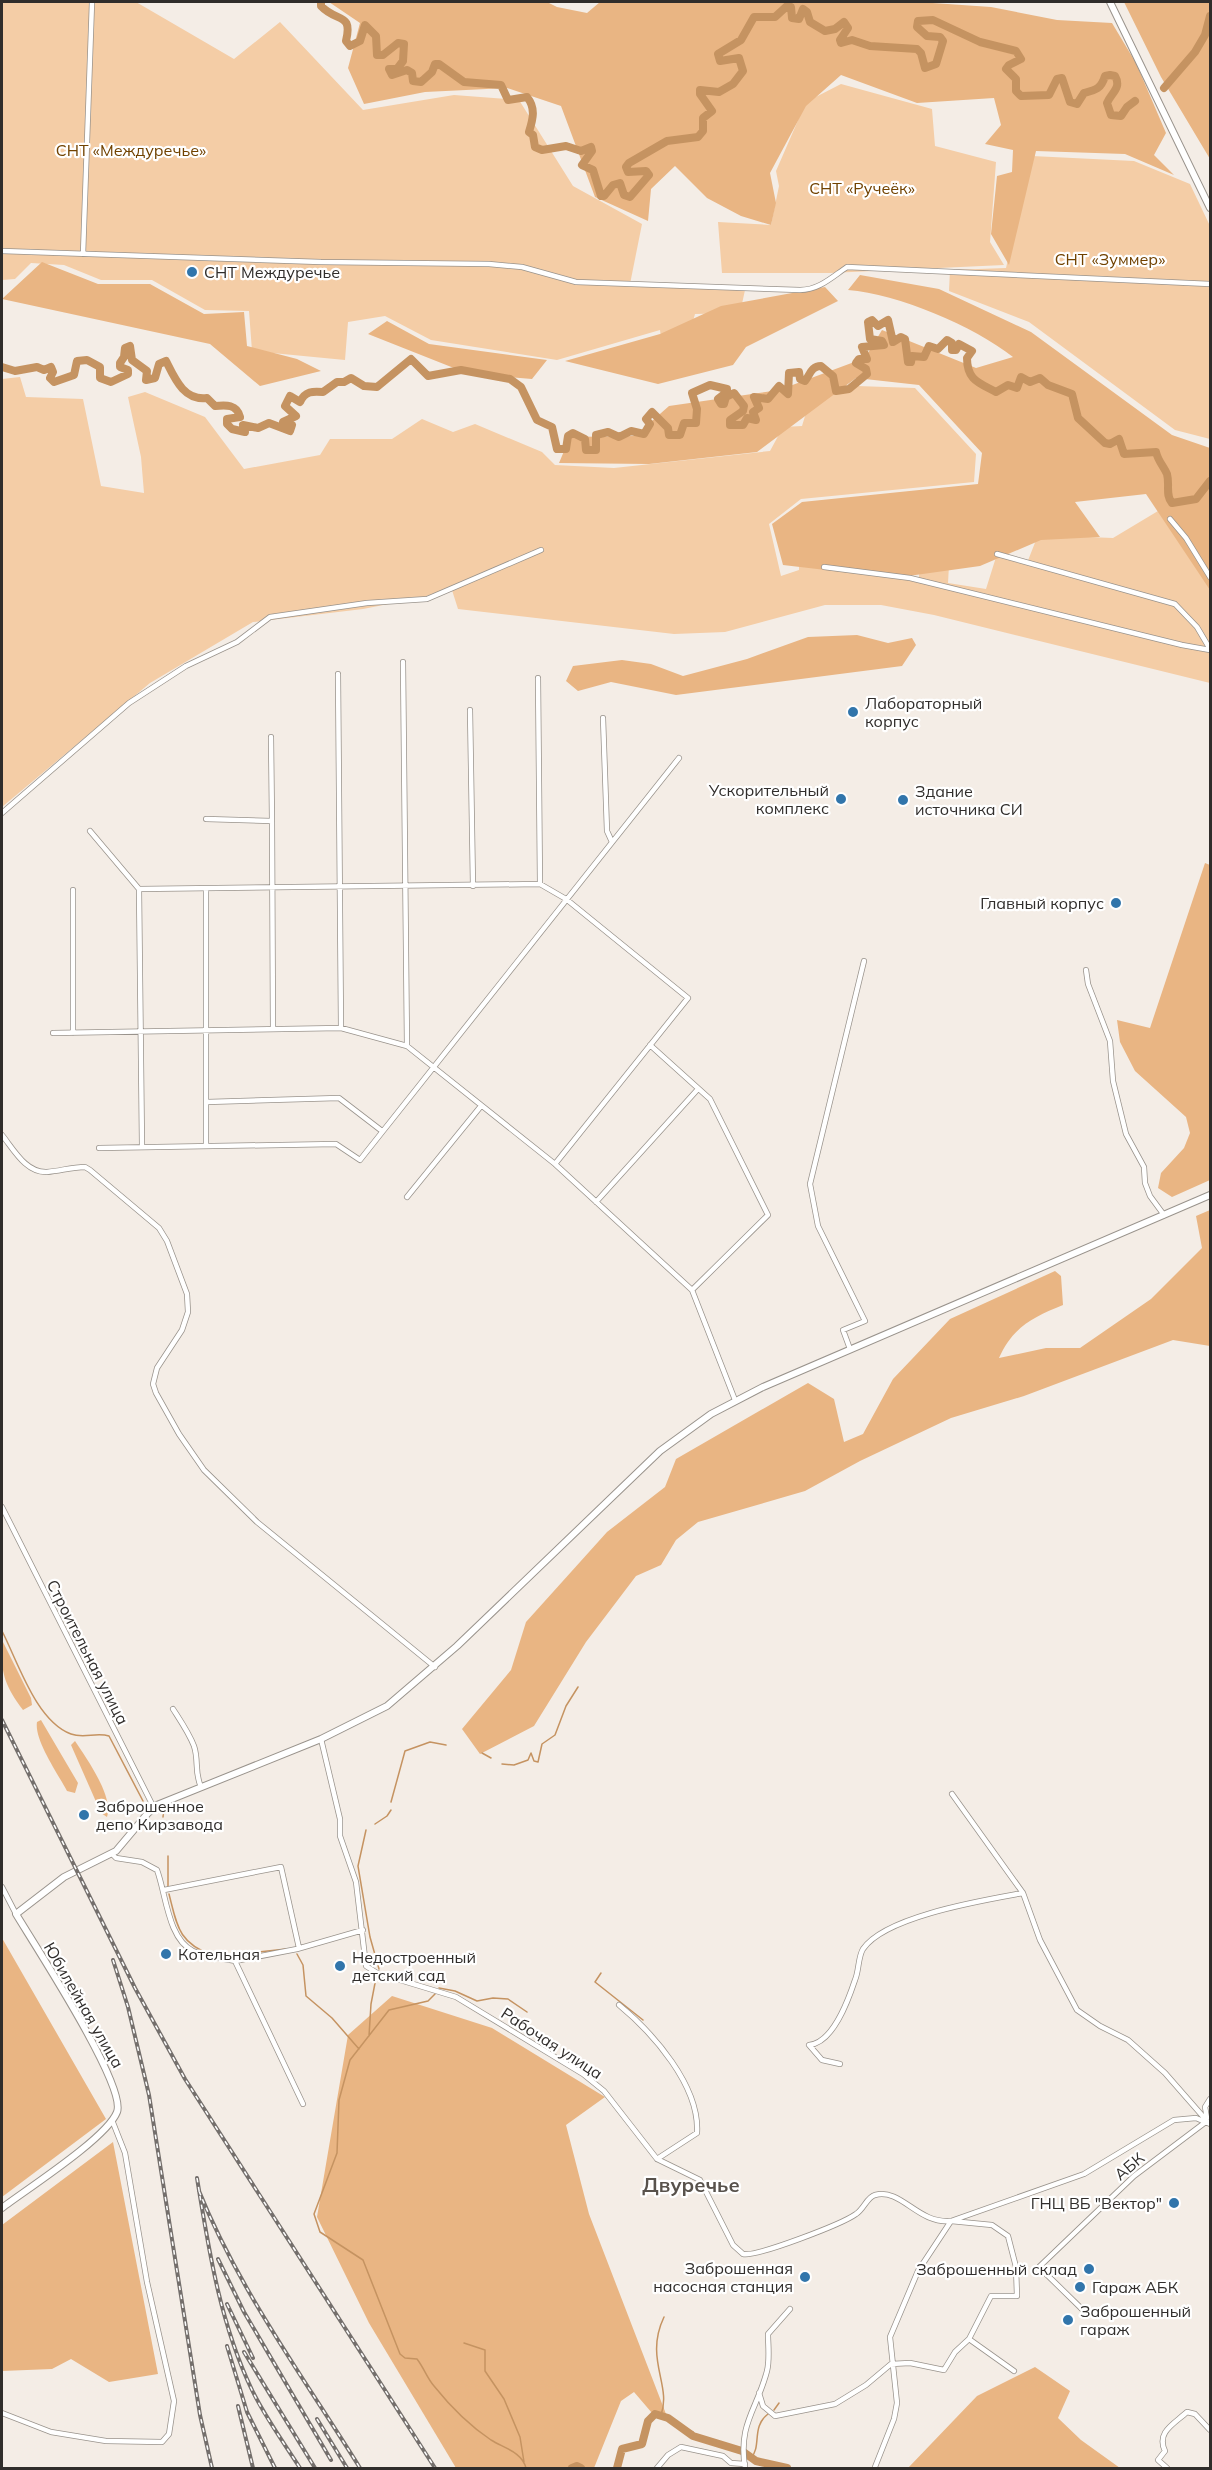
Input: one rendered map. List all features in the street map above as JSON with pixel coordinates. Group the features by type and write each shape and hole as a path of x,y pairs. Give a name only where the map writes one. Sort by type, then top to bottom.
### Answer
{"main road":[{"path":"1110,2 1210,208"},
{"path":"16,1914 64,1877 112,1854 154,1808 321,1739 380,1711 435,1667 660,1451 711,1414 735,1400 1210,1195"},
{"name":"Юбилейная улица","path":"16,1914 110,2077 117,2094 118,2110 112,2120"},
{"path":"2,2208 99,2135 112,2120"}],"street":[{"path":"83,254 92,2"},
{"path":"2,251 321,262 489,264 522,267 576,282 800,290 810,290 822,285 848,267 1210,284"},
{"path":"1170,519 1186,538 1210,578"},
{"path":"2,813 129,703 186,666 237,642 270,617 367,603 427,599 541,550"},
{"path":"997,554 1175,604 1197,627 1210,649"},
{"path":"824,567 910,578 1182,645 1210,649"},
{"path":"403,662 407,1046"},
{"path":"338,674 338,887 341,1028"},
{"path":"538,678 540,884"},
{"path":"470,710 473,886"},
{"path":"603,718 607,831 612,842"},
{"path":"271,737 273,1029"},
{"path":"99,1148 336,1144 360,1160 679,758"},
{"path":"206,819 272,821"},
{"path":"90,831 139,889 142,1146"},
{"path":"139,889 206,890 540,884 566,899 688,998 555,1164"},
{"path":"73,890 73,1033"},
{"path":"206,890 206,1145"},
{"path":"850,1350 843,1330 865,1321 818,1226 810,1184 864,962"},
{"path":"1086,970 1088,984 1110,1041 1113,1081 1126,1134 1144,1167 1145,1183 1150,1196 1165,1215"},
{"path":"53,1033 341,1028 407,1046 555,1164 692,1290 735,1400"},
{"path":"650,1046 710,1100 768,1215 692,1290"},
{"path":"596,1202 698,1089"},
{"path":"207,1102 339,1098 382,1131"},
{"path":"407,1197 482,1106"},
{"path":"2,1135 21,1159 34,1170 49,1172 85,1167 90,1170 164,1233 187,1294 188,1312 182,1330 157,1368 153,1384 179,1434 204,1470 257,1522 435,1667"},
{"name":"Строительная улица","path":"2,1506 154,1808"},
{"path":"173,1708 193,1744 197,1760 195,1772 201,1787"},
{"name":"Рабочая улица","path":"321,1739 340,1819 340,1836 356,1882 363,1930 364,1960 369,1970 456,1997 583,2074 604,2091 657,2159 700,2180 733,2245 740,2252 748,2255 760,2254 855,2215 872,2196 892,2194 932,2220 951,2221"},
{"path":"952,1794 1023,1893 1040,1940 1077,2010 1100,2026 1128,2040 1166,2073 1209,2122"},
{"path":"112,1854 116,1858 150,1864 157,1870 175,1930 186,1947 200,1954 235,1961 299,1948 363,1930"},
{"path":"164,1890 281,1867 299,1948"},
{"path":"2,1887 16,1914"},
{"path":"840,2064 822,2060 809,2045 817,2044 827,2036 841,2014 856,1980 863,1949 878,1936 950,1906 1023,1893"},
{"path":"235,1961 303,2104"},
{"path":"619,2005 647,2032 681,2075 698,2123 697,2133 657,2159"},
{"path":"1209,2122 1204,2112 1210,2099"},
{"path":"874,2467 894,2419 897,2403 891,2364 890,2337 918,2271 951,2221 1084,2174 1174,2120 1185,2118 1209,2122"},
{"path":"2,2413 51,2432 106,2441 162,2442 169,2434 174,2401 147,2282 125,2153 112,2120"},
{"name":"АБК","path":"1084,2311 1039,2267 1134,2176 1209,2122"},
{"path":"759,2393 763,2406 775,2416 835,2404 866,2385 891,2364 910,2363 944,2370 955,2352 969,2339 991,2296 1017,2296 1016,2267 1008,2235 992,2225 951,2221"},
{"path":"657,2469 668,2455 681,2447 723,2456 731,2463 745,2467 742,2451 746,2422 768,2369 768,2334 790,2309"},
{"path":"969,2339 1014,2371"},
{"path":"1167,2469 1158,2460 1165,2451 1161,2442 1162,2436 1187,2412 1195,2414 1210,2430"}],"green space":[{"name":"СНТ «Междуречье»","path":"2,2 136,2 234,59 280,22 363,110 454,95 519,100 573,186 642,224 630,284 745,290 740,313 695,314 687,342 662,345 660,330 557,360 431,340 385,316 348,322 345,360 252,351 249,311 205,310 152,280 101,280 64,265 31,263 15,279 2,280"},
{"name":"СНТ «Ручеёк»","path":"841,84 932,109 935,146 996,162 990,242 1004,265 830,273 722,273 718,222 771,225 779,186 776,171 806,102"},
{"name":"СНТ «Зуммер»","path":"1032,156 1134,161 1190,184 1210,226 1210,439 1175,430 1029,322 949,291 950,270 1006,268"},
{"path":"20,377 26,397 83,399 101,486 144,493 141,457 128,397 145,392 205,417 244,469 320,455 330,439 392,439 422,419 453,432 475,424 542,452 555,465 614,468 770,451 783,427 802,426 812,393 857,386 915,388 976,454 974,482 801,499 769,524 781,576 799,570 799,538 830,565 918,582 923,551 950,548 948,583 986,589 997,554 1027,563 1038,535 1113,538 1163,508 1210,570 1210,683 934,615 881,605 825,605 725,632 674,634 458,609 451,587 424,597 363,609 253,622 150,683 2,807 2,379"}],"shaded area":[{"path":"329,2 547,2 557,7 587,13 600,2 918,2 991,7 1057,20 1112,23 1136,63 1166,133 1154,155 1174,175 1125,154 1036,151 1009,265 991,234 997,176 1012,172 1013,150 985,144 1001,125 994,98 917,103 841,75 806,106 770,173 776,203 771,225 741,216 707,198 675,166 651,189 648,221 595,197 561,106 507,88 425,92 364,104 348,68 360,23"},
{"path":"1124,2 1210,2 1210,159 1161,77"},
{"path":"42,262 98,284 150,284 204,314 244,312 247,346 297,359 321,371 260,386 210,344 2,299"},
{"path":"860,275 939,289 1031,332 1172,435 1210,448 1210,590 1146,494 1075,502 1100,537 1041,540 980,566 894,578 783,565 772,524 802,502 978,484 982,453 919,385 856,378 757,452 649,464 559,463 570,437 635,436 669,406 779,390 865,358 882,330 976,368 1013,357 978,334 935,313 889,298 848,290"},
{"path":"825,287 838,301 746,347 733,365 658,384 565,361 660,334 721,306"},
{"path":"387,321 429,344 547,360 532,379 469,374 368,334"},
{"path":"857,635 888,643 912,638 916,645 902,666 676,695 611,682 578,691 566,681 573,666 622,660 651,664 683,676 747,659 808,637"},
{"path":"1205,863 1210,865 1210,1180 1172,1197 1158,1188 1161,1173 1184,1148 1190,1133 1186,1117 1135,1071 1120,1042 1117,1020 1150,1028"},
{"path":"1210,1210 1210,1346 1173,1340 1024,1396 951,1418 860,1461 805,1491 698,1522 676,1540 661,1565 636,1576 586,1642 534,1726 480,1754 462,1729 511,1670 526,1622 607,1532 665,1487 676,1459 808,1383 834,1399 844,1442 863,1434 893,1379 950,1319 1055,1271 1061,1276 1063,1305 1025,1324 1011,1338 999,1358 1046,1348 1080,1348 1151,1299 1202,1248 1196,1216"},
{"path":"2,1640 31,1698 32,1705 23,1710 7,1684 2,1661"},
{"path":"41,1720 78,1783 75,1793 67,1791 43,1747 37,1729 37,1722"},
{"path":"75,1741 103,1789 107,1799 107,1817 101,1813 71,1745"},
{"path":"2,1938 106,2119 2,2197"},
{"path":"392,1996 492,2028 605,2097 566,2125 589,2214 666,2414 652,2413 634,2392 621,2401 594,2468 456,2468 369,2323 317,2217 348,2035"},
{"path":"113,2142 158,2374 109,2382 71,2359 52,2369 2,2371 2,2225"},
{"path":"1035,2367 1070,2391 1058,2418 1081,2440 1120,2468 908,2468 977,2396"}],"waterway":[{"path":"321,2 321,6 345,22 348,32 346,41 350,46 360,41 365,25 376,36 377,55 383,55 398,43 404,44 403,61 397,69 389,69 392,75 407,70 412,73 413,81 421,82 432,72 435,64 439,64 464,82 501,85 508,100 527,97 533,109 529,132 533,135 535,147 542,150 566,146 581,151 591,147 592,151 582,165 593,170 601,196 604,196 613,185 620,183 624,195 630,197 649,175 646,171 628,172 626,167 629,163 667,141 698,137 703,131 703,118 712,111 700,94 700,90 719,92 733,84 743,71 739,58 720,61 718,54 741,40 754,17 775,17 787,6 791,7 792,18 799,19 803,9 807,12 810,22 825,31 835,29 844,22 848,28 840,40 841,43 852,40 870,46 917,49 921,53 925,68 936,64 943,41 940,37 927,36 917,27 918,21 933,20 980,42 1016,51 1021,59 1006,69 1016,79 1016,91 1021,96 1049,95 1057,79 1062,78 1070,102 1077,104 1084,93 1098,88 1105,76 1110,75 1115,76 1117,80 1115,90 1107,103 1111,115 1121,116 1135,101"},
{"path":"1164,88 1195,52 1205,35 1210,16"},
{"path":"2,367 15,371 37,367 44,370 51,367 53,372 50,378 54,382 74,375 77,361 87,360 100,367 100,378 111,382 128,374 128,370 120,367 120,363 124,357 125,348 130,346 132,360 147,371 146,380 155,378 159,364 166,361 186,392 192,396 207,398 215,406 234,408 240,417 227,419 227,424 232,429 245,432 243,425 258,428 269,423 290,431 292,425 283,422 296,416 285,406 290,396 300,402 307,394 323,392 337,382 344,382 351,378 364,386 377,387 411,359 428,376 461,370 510,379 521,387 537,420 552,427 557,449 566,449 568,436 573,433 585,439 586,450 596,450 596,435 608,432 619,437 631,431 644,434 650,424 646,419 652,412 668,428 669,435 680,435 684,423 696,423 697,409 692,393 710,385 727,389 727,392 718,399 721,404 724,404 726,397 734,393 744,406 743,411 730,420 730,425 743,425 747,418 756,420 753,412 759,408 754,397 768,399 779,386 788,394 789,373 799,372 800,379 805,381 813,369 821,366 833,376 836,391 849,389 867,374 866,369 856,363 859,359 867,359 862,347 884,345 882,341 870,339 868,322 872,320 878,326 888,320 893,342 901,337 905,339 908,362 911,362 912,356 924,357 929,346 938,349 947,340 952,343 952,350 956,350 959,344 972,351 967,358 969,372 975,380 996,392 1008,385 1017,388 1021,377 1030,382 1040,378 1048,385 1072,394 1078,418 1105,443 1110,444 1119,439 1124,454 1156,452 1167,474 1169,497 1172,503 1196,499 1210,481"},
{"path":"2,1631 29,1689 48,1717 71,1734 109,1736 143,1801"},
{"path":"502,1764 514,1765 528,1760 531,1753 534,1761 538,1762 542,1744 555,1735 566,1706 578,1687"},
{"path":"391,1802 405,1751 430,1742 446,1745"},
{"path":"482,1753 491,1758"},
{"path":"163,1817 164,1808"},
{"path":"375,1824 387,1816 391,1810"},
{"path":"366,1830 358,1866 370,1937 379,1969"},
{"path":"168,1856 168,1887"},
{"path":"169,1894 181,1932 192,1945 212,1955"},
{"path":"223,1956 286,1949"},
{"path":"297,1954 303,1965 306,1996 332,2018 359,2049"},
{"path":"601,1973 595,1982 643,2020"},
{"path":"369,2036 371,2004 376,1978"},
{"path":"439,1988 455,1991 477,2001 493,1998 508,1999 527,2012"},
{"path":"435,1994 428,2001 389,2010 350,2060 339,2100 337,2153 314,2214 320,2232 363,2260 400,2354 405,2358 417,2359 432,2383 454,2408 491,2440 517,2454 526,2468"},
{"path":"661,2415 663,2393 657,2346 664,2317"},
{"path":"464,2343 485,2350 485,2371 504,2399 520,2437 524,2462"},
{"path":"774,2410 779,2403"},
{"path":"617,2468 622,2449 642,2444 648,2421 655,2414 668,2418 693,2436 742,2451 756,2461 787,2468"},
{"path":"751,2458 756,2448 758,2430 768,2414"},
{"path":"678,2425 693,2432"},
{"path":"572,2468 577,2466 581,2468"}],"railway":[{"path":"2,1720 135,1988 185,2079 435,2468"},
{"path":"113,1960 128,2007 149,2095 200,2415 212,2468"},
{"path":"197,2178 217,2286 241,2365 257,2400 300,2468"},
{"path":"199,2191 215,2228 253,2298 360,2468"},
{"path":"218,2259 244,2312 331,2460"},
{"path":"227,2304 253,2358"},
{"path":"227,2346 247,2412 275,2468"},
{"path":"244,2352 315,2468"},
{"path":"238,2406 253,2468"},
{"path":"317,2419 347,2468"}],"place":[{"name":"СНТ Междуречье","path":"192,272"},
{"name":"Лабораторный корпус","path":"853,712"},
{"name":"Ускорительный комплекс","path":"841,799"},
{"name":"Здание источника СИ","path":"903,800"},
{"name":"Главный корпус","path":"1116,903"},
{"name":"Заброшенное депо Кирзавода","path":"84,1815"},
{"name":"Котельная","path":"166,1954"},
{"name":"Недостроенный детский сад","path":"340,1966"},
{"name":"ГНЦ ВБ \"Вектор\"","path":"1174,2203"},
{"name":"Заброшенный склад","path":"1089,2269"},
{"name":"Заброшенная насосная станция","path":"805,2277"},
{"name":"Гараж АБК","path":"1080,2287"},
{"name":"Заброшенный гараж","path":"1068,2320"}],"district":[{"name":"Двуречье","path":"691,2184"}]}
